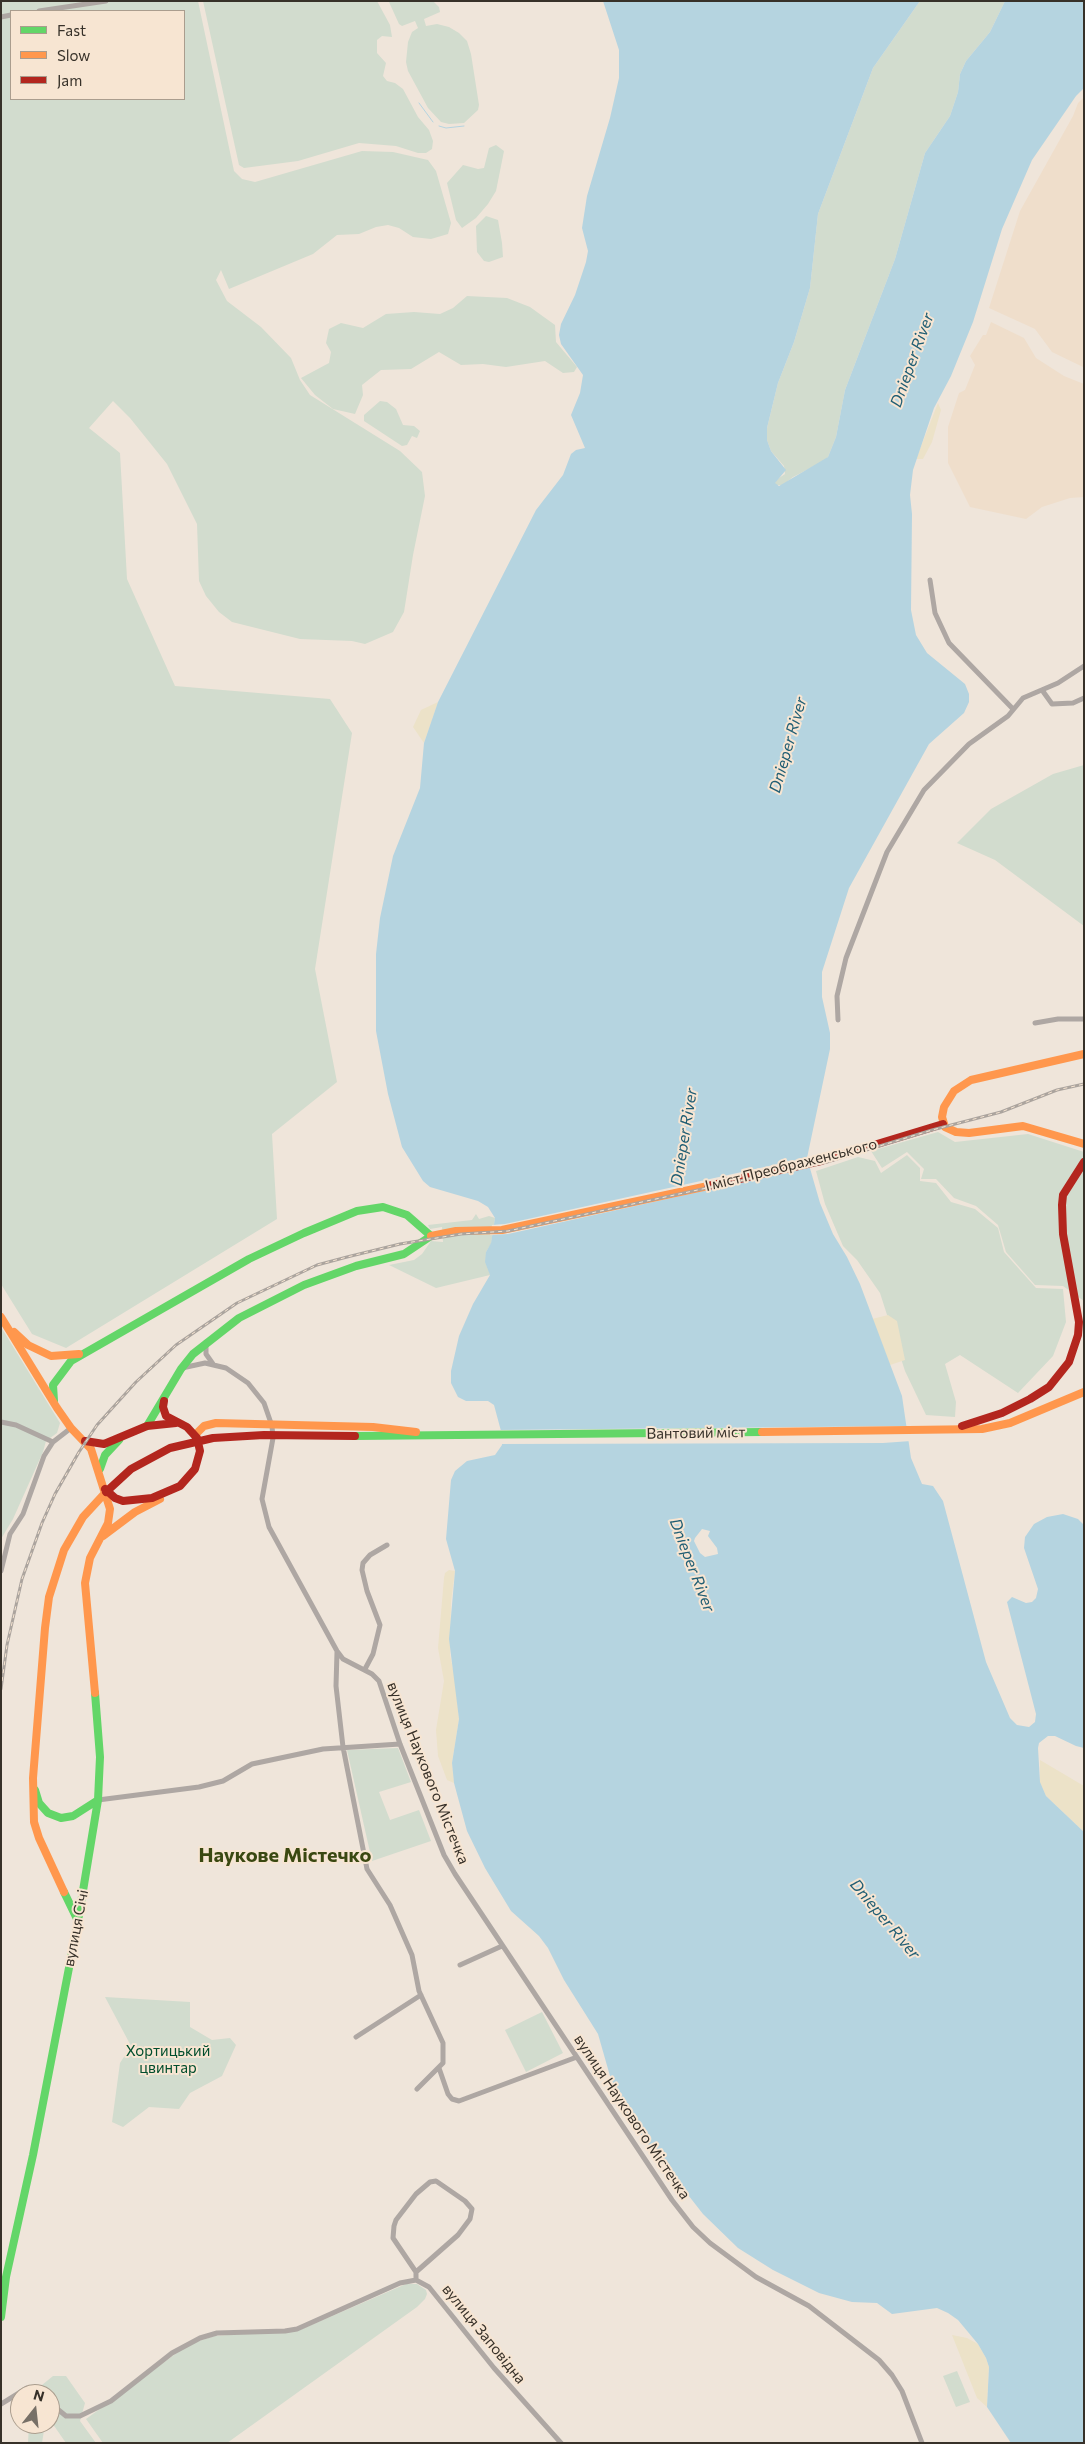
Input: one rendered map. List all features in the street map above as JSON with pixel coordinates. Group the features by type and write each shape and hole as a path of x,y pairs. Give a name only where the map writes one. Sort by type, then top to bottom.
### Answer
{"main road":[{"path":"1084,1054 971,1080 960,1086 949,1098 942,1112 940,1125 956,1132 969,1133 1018,1126 1084,1144"},
{"name":"I міст Преображенського","path":"429,1234 502,1230 581,1214 822,1161 940,1125"},
{"path":"950,1430 1002,1414 1030,1400 1049,1387 1069,1362 1078,1335 1079,1322 1067,1259 1062,1205 1070,1182 1084,1162"},
{"path":"57,1408 53,1397 53,1385 57,1377 71,1361 249,1259 357,1212 382,1207 407,1215 429,1234 404,1254 356,1266 277,1297 239,1318 206,1342 181,1369 147,1426"},
{"path":"2,1318 16,1335 39,1352 62,1357 84,1353"},
{"path":"2,1318 57,1408 71,1428 85,1441 100,1471 102,1486 110,1494 123,1501 135,1501 170,1492"},
{"name":"Вантовий міст","path":"442,1436 982,1429 1010,1423 1084,1392"},
{"path":"101,1537 135,1512 170,1492 190,1477 195,1469 200,1451 195,1435 170,1419 164,1412 166,1396"},
{"path":"195,1435 210,1423 240,1422 373,1427 442,1436"},
{"path":"85,1441 104,1444 147,1426 179,1424"},
{"path":"78,1921 39,1838 34,1822 33,1778 44,1628 50,1597 64,1550 76,1528 93,1505 116,1481 150,1458 190,1442 212,1438 264,1435 442,1436"},
{"path":"100,1471 105,1454 124,1437"},
{"name":"вулиця Січі","path":"1,2317 6,2277 33,2155 78,1921 98,1800 100,1736 85,1583 90,1558 110,1516 110,1509 102,1486"},
{"path":"33,1778 39,1803 48,1813 61,1818 73,1816 98,1800"}],"street":[{"path":"45,10 106,1"},
{"path":"930,580 935,613 949,643 1014,709"},
{"path":"838,1020 837,996 846,958 887,852 924,790 969,744 993,728 1027,695 1058,683 1084,666"},
{"path":"1042,690 1049,702 1055,704 1073,703 1084,698"},
{"path":"1035,1023 1058,1019 1084,1019"},
{"path":"206,1342 206,1354 213,1364"},
{"path":"181,1369 192,1364 213,1364"},
{"name":"вулиця Наукового Містечка","path":"213,1364 239,1376 252,1387 264,1403 272,1426 273,1438 272,1454 263,1488 263,1511 269,1527 336,1651 343,1659 365,1669 379,1681 400,1744 444,1855 502,1946 672,2200 694,2227 710,2243 756,2277 809,2306 879,2360 892,2374 902,2391 922,2443"},
{"path":"1,1422 16,1425 53,1442"},
{"path":"1,1571 10,1534 23,1514 44,1456 53,1442 71,1428"},
{"path":"365,1669 373,1654 380,1625 367,1592 362,1570 363,1563 374,1552 388,1545"},
{"path":"336,1651 336,1686 343,1747 367,1869 390,1904 412,1955 421,1995 443,2043 442,2063 417,2089"},
{"path":"98,1800 199,1788 222,1782 252,1764 323,1748 400,1744"},
{"path":"460,1965 502,1946"},
{"path":"356,2037 421,1995"},
{"path":"439,2068 448,2094 452,2099 459,2101 577,2056"},
{"path":"60,2411 68,2417 80,2416 111,2401 172,2353 200,2338 217,2333 285,2331 297,2328 400,2283 416,2280 416,2272 393,2238 394,2226 396,2220 416,2194 430,2182 436,2181 465,2200 472,2209 470,2219 458,2235 416,2272"},
{"name":"вулиця Заповідна","path":"416,2280 429,2287 494,2368 561,2443"}],"shaded area":[{"path":"1084,97 1083,367 1052,352 1035,329 989,308 1020,211 1073,116 1078,103"},
{"path":"991,322 1024,338 1036,358 1064,376 1084,384 1084,497 1070,498 1042,507 1026,519 970,507 948,463 948,427 959,393 965,390 975,365 970,356 983,335 986,335"}],"green space":[{"path":"1,1 198,1 234,171 242,179 255,182 362,151 393,152 428,160 436,171 451,223 448,234 431,239 413,237 399,228 388,225 376,227 359,234 337,235 313,254 229,289 221,270 216,280 227,301 261,327 291,358 300,380 310,395 400,451 422,472 425,496 404,612 393,632 365,644 352,641 300,639 232,622 219,612 206,596 199,581 197,524 167,464 130,418 113,401 89,428 120,453 127,579 175,686 330,699 352,733 315,969 337,1082 272,1134 277,1219 66,1348 32,1334 1,1284"},
{"path":"203,1 377,1 390,25 392,37 382,36 377,40 377,53 386,63 383,76 387,81 395,83 403,89 418,117 429,130 433,141 432,149 426,153 418,153 396,146 359,143 298,161 244,168 239,165"},
{"path":"433,1 439,7 440,12 424,19 426,26 437,24 449,27 459,33 467,41 471,54 479,105 478,110 464,123 449,124 441,122 428,108 408,71 406,62 408,42 412,32 418,28 415,21 402,26 399,24 389,2"},
{"path":"920,1 1005,1 990,32 966,61 960,74 958,92 950,116 925,153 895,259 845,390 836,437 828,457 793,477 783,485 776,485 774,483 776,480 785,474 784,466 771,451 767,440 767,428 778,383 794,342 810,288 818,214 873,68"},
{"path":"496,145 504,151 496,191 476,218 462,228 456,220 447,183 463,165 478,169 484,168 489,148"},
{"path":"486,216 498,220 503,257 489,262 484,261 477,252 476,226"},
{"path":"467,296 507,298 530,307 555,325 556,342 577,367 574,372 563,373 545,361 506,367 483,364 461,365 439,352 411,369 381,370 362,385 363,395 355,414 333,409 315,395 301,378 329,363 331,352 326,343 329,329 341,323 363,328 386,314 414,312 440,314 453,308"},
{"path":"380,401 387,402 396,409 403,425 414,426 420,431 417,438 412,436 407,445 402,446 364,421 364,415"},
{"path":"1084,765 1084,926 995,860 957,843 991,809 1053,774"},
{"path":"938,1132 955,1142 1028,1134 1084,1152 1084,1301 1063,1286 1035,1285 1006,1252 998,1225 976,1206 954,1198 936,1179 921,1179 924,1169 907,1152 882,1168 871,1151"},
{"path":"907,1155 920,1168 920,1181 936,1183 951,1202 975,1209 998,1228 1004,1252 1036,1288 1063,1289 1066,1322 1053,1356 1018,1393 960,1355 945,1364 956,1402 955,1417 926,1415 905,1371 880,1293 857,1260 843,1246 825,1204 816,1171 858,1157 875,1161 881,1173"},
{"path":"476,1214 479,1219 489,1216 495,1218 491,1244 486,1252 490,1275 436,1288 389,1265 414,1260 422,1254 431,1241 443,1242 442,1227 430,1229 428,1225 472,1220"},
{"path":"1,1327 60,1423 57,1433 46,1441 43,1452 13,1519 1,1539"},
{"path":"398,1748 411,1782 379,1792 390,1820 419,1810 431,1841 372,1861 347,1750"},
{"name":"Хортицький цвинтар","path":"105,1997 190,2002 190,2027 212,2040 230,2038 236,2045 222,2076 190,2093 179,2109 149,2107 123,2127 112,2122 120,2063 131,2046"},
{"path":"542,2012 563,2053 526,2072 505,2030"},
{"path":"406,2284 417,2284 426,2290 425,2299 417,2307 227,2443 103,2443 86,2419 189,2344 215,2336 302,2329"},
{"path":"957,2371 970,2402 956,2407 943,2376"},
{"path":"53,2376 66,2376 85,2403 80,2421 96,2443 66,2443 60,2434 60,2384 43,2384"},
{"path":"28,2434 43,2434 42,2443 28,2443"}],"sand":[{"path":"938,403 941,410 932,442 923,459 916,459"},
{"path":"438,702 424,743 413,727 421,710"},
{"path":"888,1315 897,1321 905,1360 890,1365 872,1319"},
{"path":"449,1570 455,1571 451,1602 450,1655 455,1678 459,1719 452,1763 454,1783 447,1780 438,1756 436,1730 444,1681 438,1648 444,1578 445,1573"},
{"path":"1040,1760 1084,1786 1084,1832 1046,1796 1040,1783"},
{"path":"952,2335 967,2338 978,2344 986,2358 989,2367 987,2407 977,2398"}],"water":[{"name":"Dnieper River","path":"603,1 920,1 873,68 818,214 810,288 794,342 778,383 767,428 767,440 771,451 786,470 775,483 779,486 828,457 836,437 845,390 895,259 925,153 950,116 958,92 960,74 966,61 990,32 1005,1 1084,1 1084,88 1076,96 1032,160 1002,229 973,322 951,376 934,408 913,470 910,495 912,514 911,610 916,635 927,653 965,684 969,694 969,702 964,713 929,744 849,888 822,972 822,997 830,1033 830,1049 807,1158 820,1203 833,1234 860,1284 902,1396 911,1458 922,1484 933,1486 943,1501 986,1662 1010,1718 1017,1725 1029,1727 1035,1722 1036,1714 1007,1602 1012,1597 1026,1603 1032,1602 1036,1598 1038,1589 1024,1548 1025,1537 1034,1524 1047,1517 1063,1514 1078,1519 1084,1525 1084,1748 1055,1736 1048,1736 1039,1743 1038,1748 1040,1782 1046,1796 1084,1832 1084,2443 1011,2443 987,2407 989,2367 986,2358 978,2344 958,2320 948,2313 937,2308 892,2314 877,2303 852,2302 819,2293 773,2270 738,2248 703,2214 631,2122 610,2076 598,2034 564,1980 548,1948 539,1936 511,1911 485,1868 467,1831 454,1783 452,1763 459,1719 449,1639 455,1571 446,1539 451,1480 455,1471 467,1461 495,1455 502,1445 501,1431 494,1405 488,1401 466,1401 458,1397 451,1383 451,1371 459,1336 473,1304 490,1275 485,1262 486,1252 491,1243 495,1218 488,1207 478,1201 430,1187 423,1181 402,1147 388,1094 376,1031 376,954 380,918 393,856 420,788 424,743 438,702 536,510 563,475 571,454 576,450 585,448 571,415 580,393 583,375 561,344 559,335 561,324 575,295 586,262 588,251 582,228 587,196 610,118 619,78 619,50","holes":["702,1529 710,1531 708,1536 717,1548 718,1554 705,1557 700,1553 694,1541"]}],"pier":[{"path":"810,1157 812,1167 508,1234 490,1235 492,1225 505,1224"},
{"path":"909,1426 911,1441 883,1443 499,1444 498,1430"}],"waterway":[{"path":"419,103 433,122"},
{"path":"439,126 446,128 464,126"}],"railway":[{"path":"1,1689 7,1645 22,1579 42,1523 55,1494 79,1452 97,1425 136,1382 176,1345 237,1303 317,1265 347,1257 400,1244 461,1234 508,1231 827,1162 932,1130 1001,1112 1057,1090 1084,1084"}],"traffic: fast":[{"path":"54,1401 53,1385 71,1361 249,1259 304,1233 357,1211 383,1207 407,1215 431,1236"},
{"path":"147,1426 181,1369 193,1354 239,1318 304,1285 356,1266 404,1254 431,1236"},
{"path":"355,1436 762,1432"},
{"path":"100,1469 105,1455 119,1440"},
{"path":"78,1921 98,1800 100,1757 95,1693"},
{"path":"35,1790 39,1803 48,1813 61,1818 73,1816 98,1800"},
{"path":"1,2317 6,2277 33,2155 78,1921 64,1892"}],"traffic: slow":[{"path":"1084,1054 971,1080 954,1091 944,1107 942,1117 945,1127 956,1132 969,1133 1023,1126 1084,1144"},
{"path":"431,1236 456,1231 502,1230 708,1186"},
{"path":"1,1317 57,1408 71,1428 91,1449 110,1509 108,1523 90,1558 85,1583 95,1693"},
{"path":"14,1332 28,1345 51,1356 79,1354"},
{"path":"762,1432 982,1429 1010,1423 1084,1392"},
{"path":"195,1435 204,1426 216,1423 373,1427 416,1432"},
{"path":"64,1892 39,1838 34,1822 33,1778 45,1628 49,1597 64,1550 83,1517 106,1492"},
{"path":"103,1536 135,1512 160,1499"}],"traffic: jam":[{"path":"708,1186 821,1161 943,1124"},
{"path":"962,1426 1002,1413 1030,1399 1049,1387 1069,1362 1078,1335 1079,1322 1063,1234 1062,1205 1063,1195 1084,1162"},
{"path":"105,1489 115,1498 123,1501 152,1498 180,1486 195,1469 200,1451 197,1438 187,1427 166,1416 163,1407 164,1401"},
{"path":"85,1441 104,1444 147,1426 176,1423"},
{"path":"106,1492 131,1469 170,1448 213,1438 264,1435 355,1436"}],"district":[{"name":"Наукове Містечко","path":"285,1855"}]}
